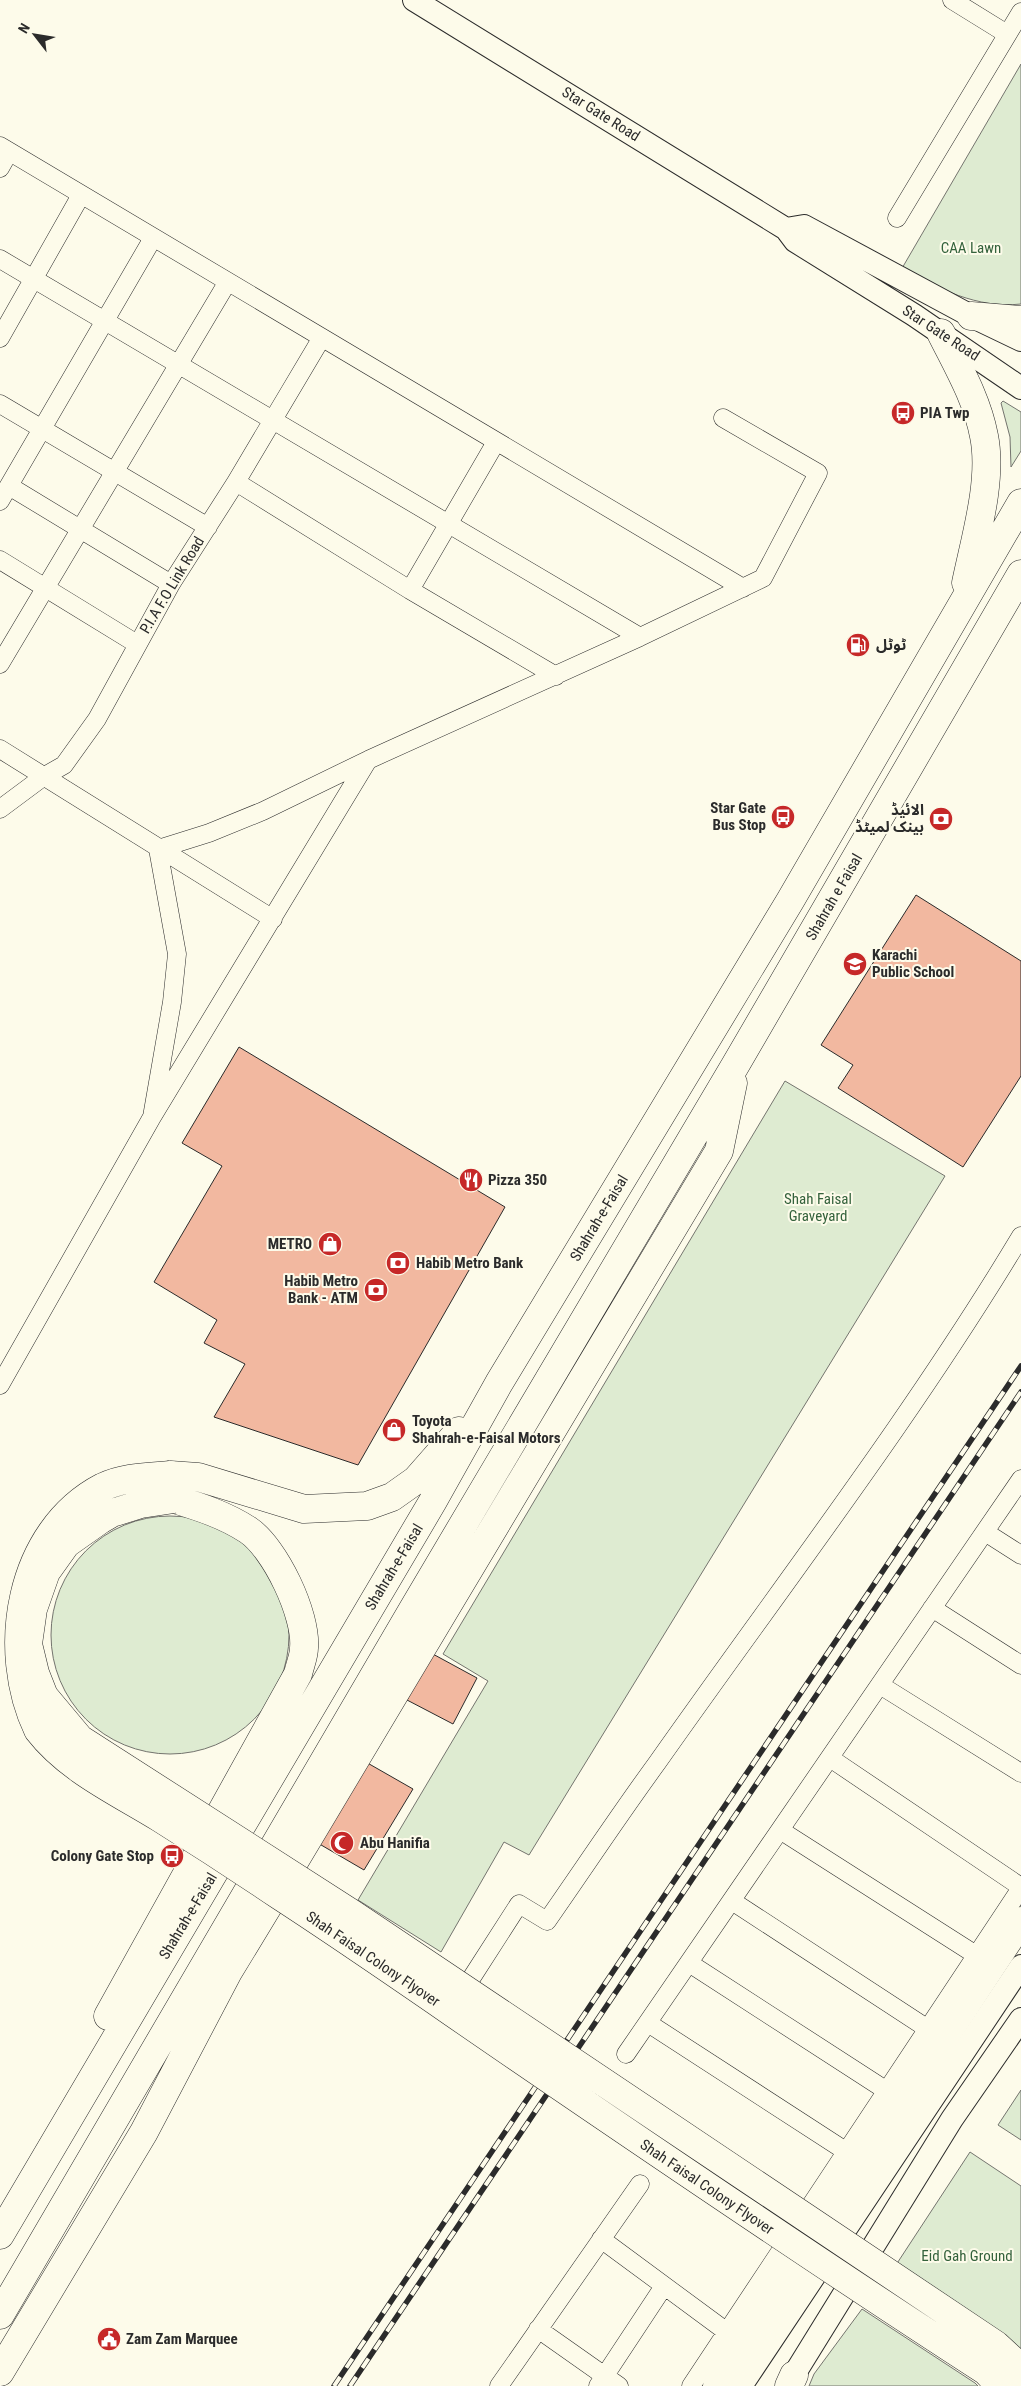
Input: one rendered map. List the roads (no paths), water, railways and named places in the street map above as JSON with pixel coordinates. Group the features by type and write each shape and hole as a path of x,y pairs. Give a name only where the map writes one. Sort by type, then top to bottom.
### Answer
{"main road":[{"path":"971,316 1021,320"},
{"path":"941,333 973,398 984,438 986,472 963,604"},
{"path":"963,604 1021,503"},
{"name":"Shahrah e Faisal","path":"736,1064 1021,574"},
{"name":"Shahrah-e-Faisal","path":"0,2235 428,1510 499,1383 790,901 963,604"},
{"path":"0,2372 144,2132 228,1972 719,1152 736,1064"},
{"path":"0,2315 418,1601 736,1064"},
{"name":"Shah Faisal Colony Flyover","path":"499,1383 416,1480 392,1498 366,1506 304,1509 198,1477 172,1487 154,1500 112,1513 66,1544 46,1572 32,1609 28,1644 35,1673 44,1696 80,1739 804,2254 986,2372 1000,2386"},
{"path":"0,2221 20,2179 78,2070 298,1674 304,1647 300,1623 288,1583 270,1552 250,1531 172,1487"},
{"name":"Shah Faisal Colony Flyover","path":"282,1883 465,1988 819,2228 996,2345 1021,2368"},
{"path":"819,2228 1021,1921"},
{"path":"717,2386 804,2254"}],"street":[{"name":"Star Gate Road","path":"414,0 786,229 795,241 941,333 1021,388"},
{"path":"952,0 1007,34"},
{"path":"897,218 1021,12"},
{"path":"0,168 5,149 321,339 743,588"},
{"path":"0,338 81,195"},
{"name":"Star Gate Road","path":"786,229 804,226 971,316 1021,340"},
{"path":"0,501 153,238"},
{"path":"0,259 272,422 640,638"},
{"path":"0,664 228,282"},
{"name":"P.I.A F.O Link Road","path":"0,809 43,777 64,765 96,719 171,584 236,482 321,339"},
{"path":"0,404 208,526"},
{"path":"158,848 209,833 263,811 368,760 640,638 764,578 818,473 724,418"},
{"path":"410,590 496,442"},
{"path":"236,482 410,590 556,676"},
{"path":"9,486 171,584"},
{"path":"0,560 137,644"},
{"path":"0,749 273,919"},
{"path":"0,1385 5,1366 152,1117 368,760"},
{"path":"152,1117 172,1002 178,954 158,848"},
{"path":"465,1988 519,1904 547,1921 656,1763 842,1508 989,1289 1021,1236"},
{"path":"626,2054 1021,1479"},
{"path":"985,1532 1021,1556"},
{"path":"932,1608 1021,1665"},
{"path":"880,1685 1021,1773"},
{"path":"691,2386 1021,1888 830,1758"},
{"path":"780,1830 976,1955"},
{"path":"732,1901 928,2029"},
{"path":"689,1963 887,2091"},
{"path":"741,2386 1021,1966"},
{"path":"790,2382 952,2120 1021,2019"},
{"path":"648,2023 847,2152"},
{"path":"499,2386 640,2184"},
{"path":"601,2240 727,2332"},
{"path":"601,2381 664,2286"},
{"path":"538,2329 601,2381 619,2386"}],"railway":[{"path":"334,2386 1021,1366"},
{"path":"350,2386 1021,1392"}],"place":[{"name":"PIA Twp","path":"903,413"},
{"name":"ٹوٹل","path":"858,645"},
{"name":"Star Gate Bus Stop","path":"783,817"},
{"name":"الائیڈ بینک لمیٹڈ","path":"941,819"},
{"name":"Karachi Public School","path":"855,964"},
{"name":"Pizza 350","path":"471,1180"},
{"name":"METRO","path":"330,1244"},
{"name":"Habib Metro Bank","path":"398,1263"},
{"name":"Habib Metro Bank - ATM","path":"376,1290"},
{"name":"Toyota Shahrah-e-Faisal Motors","path":"394,1430"},
{"name":"Abu Hanifia","path":"342,1843"},
{"name":"Colony Gate Stop","path":"172,1856"},
{"name":"Zam Zam Marquee","path":"109,2339"}],"park label":[{"name":"CAA Lawn","path":"971,248"},
{"name":"Shah Faisal Graveyard","path":"818,1208"},
{"name":"Eid Gah Ground","path":"967,2256"}]}
